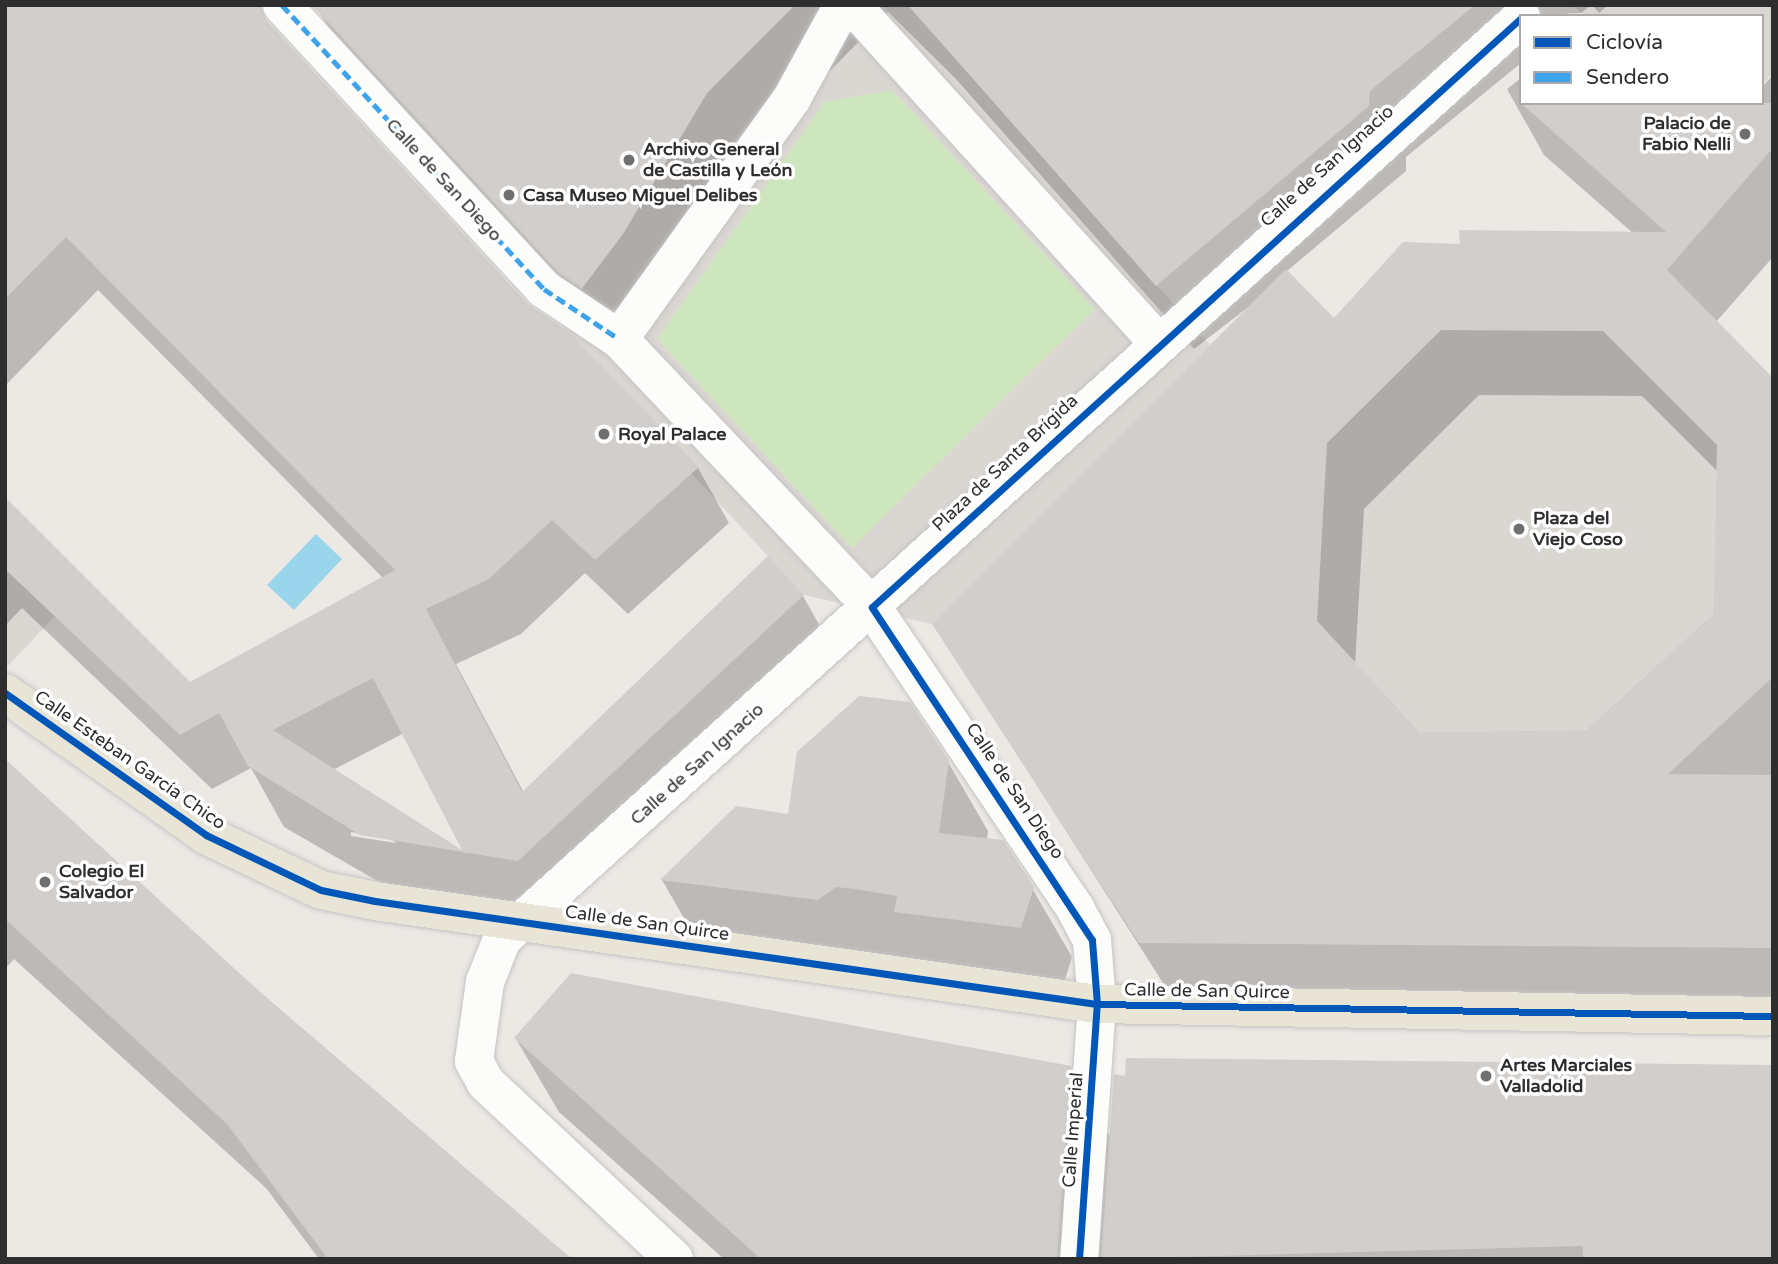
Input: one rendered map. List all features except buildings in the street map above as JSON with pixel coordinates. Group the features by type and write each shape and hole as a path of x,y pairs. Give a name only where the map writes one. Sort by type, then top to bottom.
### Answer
{"main road":[{"name":"Calle Esteban García Chico","path":"5,693 206,835 261,865 321,890 521,920"},
{"name":"Calle de San Quirce","path":"521,920 1097,1004 1773,1016"}],"street":[{"name":"Calle de San Diego","path":"282,5 544,289 619,339"},
{"path":"843,5 792,98 619,339 872,607"},
{"path":"852,5 1158,342"},
{"name":"Calle de San Ignacio","path":"1158,342 1519,20"},
{"name":"Plaza de Santa Brígida","path":"872,607 1158,342"},
{"name":"Calle de San Diego","path":"872,607 1076,910 1092,940 1097,1004"},
{"name":"Calle de San Ignacio","path":"521,920 872,607"},
{"path":"521,920 502,939 485,982 474,1061 486,1083 535,1132 674,1259"},
{"name":"Calle Imperial","path":"1079,1259 1097,1004"}],"green space":[{"path":"892,90 1095,309 852,548 657,339 825,102"}],"shaded area":[{"path":"794,5 907,5 1210,345 932,624 804,595 692,474 698,467 542,304 579,293 623,234 707,93","holes":["892,90 1095,309 852,548 657,339 825,102"]},
{"path":"1773,5 1773,73 1764,83 1764,14 1583,14 1574,7"},
{"name":"Plaza del Viejo Coso","path":"1441,330 1603,331 1717,445 1713,614 1586,730 1420,732 1317,621 1327,443"},
{"path":"5,569 55,616 5,669"}],"water":[{"path":"316,534 342,559 294,610 267,585"}],"marked path":[{"path":"282,5 544,289 619,339"}],"cycle path":[{"path":"1079,1259 1097,1004 1092,940 872,607 1519,20"},
{"path":"5,693 206,835 321,890 375,901 1097,1004 1773,1016"}],"place":[{"name":"Palacio de Fabio Nelli","path":"1745,134"},
{"name":"Archivo General de Castilla y León","path":"629,160"},
{"name":"Casa Museo Miguel Delibes","path":"509,195"},
{"name":"Royal Palace","path":"604,434"},
{"name":"Plaza del Viejo Coso","path":"1519,529"},
{"name":"Colegio El Salvador","path":"45,882"},
{"name":"Artes Marciales Valladolid","path":"1486,1076"}]}
